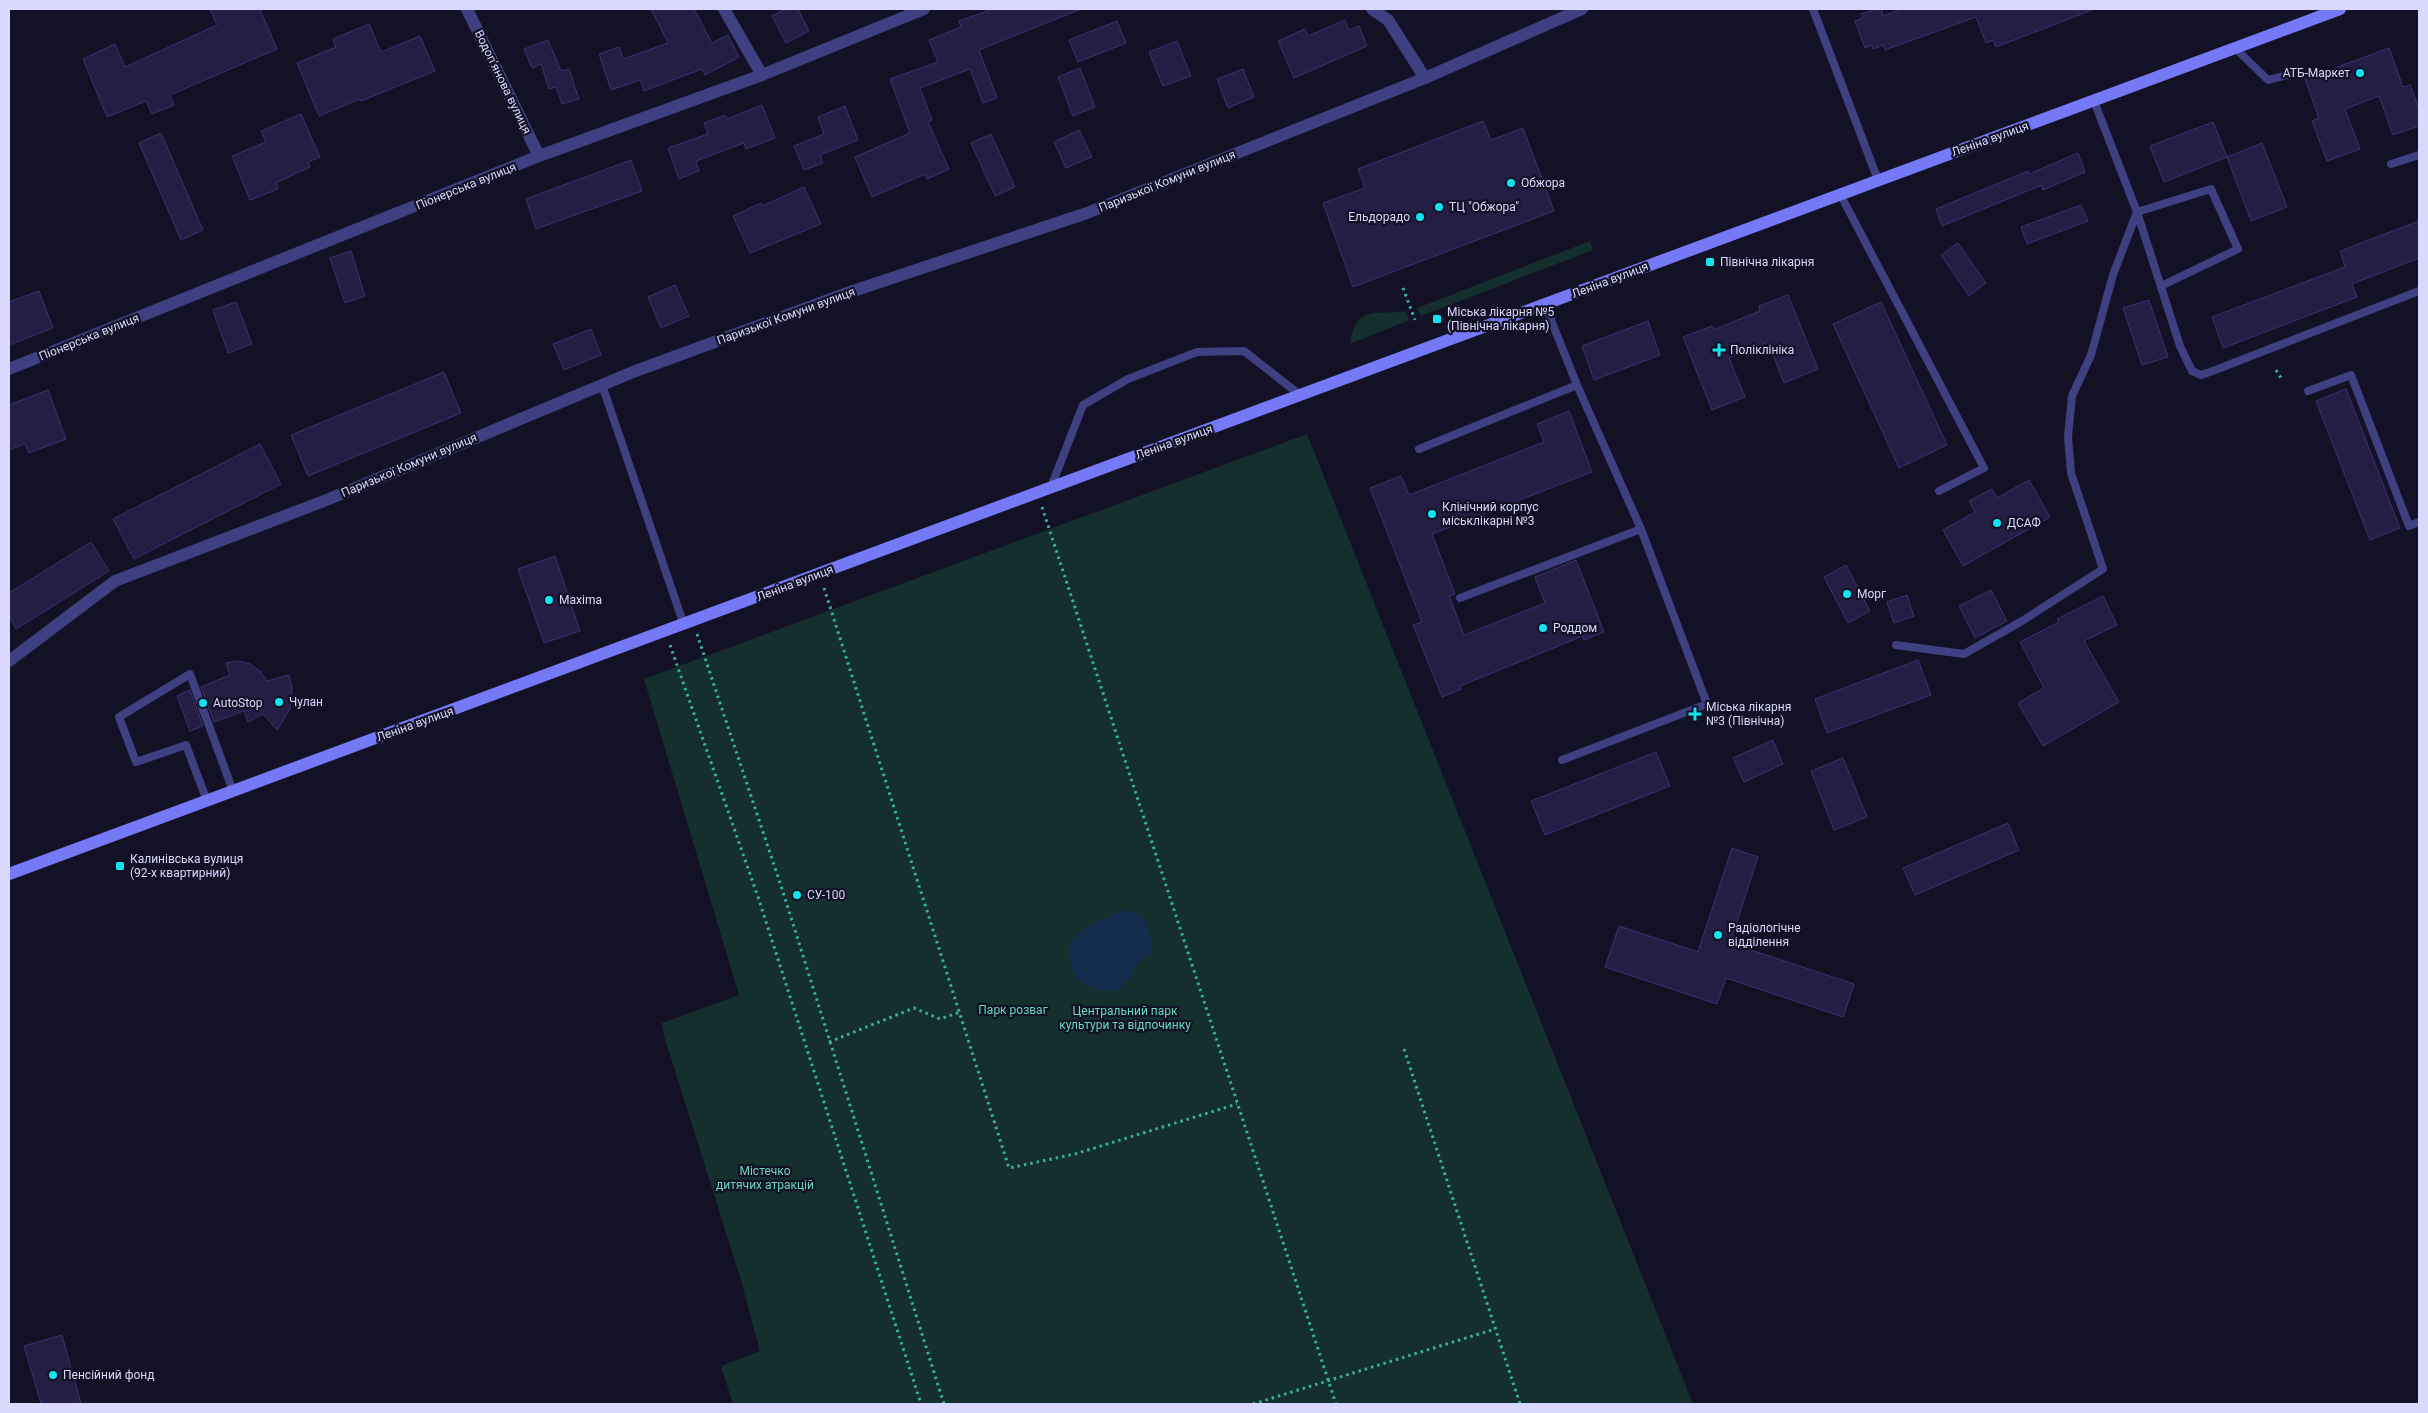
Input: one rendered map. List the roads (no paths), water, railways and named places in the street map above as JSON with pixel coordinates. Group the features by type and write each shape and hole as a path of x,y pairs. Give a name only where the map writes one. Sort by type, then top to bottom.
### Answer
{"main road":[{"name":"Леніна вулиця","path":"9,874 2340,9"}],"street":[{"name":"Водоп’янова вулиця","path":"467,9 539,156"},
{"path":"724,9 762,75"},
{"name":"Піонерська вулиця","path":"9,369 539,156 762,75 924,9"},
{"path":"1372,9 1388,20 1425,78"},
{"name":"Паризької Комуни вулиця","path":"9,661 115,581 329,499 602,385 853,291 1087,213 1425,78 1582,9"}],"lane":[{"path":"1813,9 1878,180"},
{"path":"2235,48 2268,80 2299,72"},
{"path":"2094,101 2137,212 2180,346 2192,371 2201,375 2419,291"},
{"path":"2391,164 2419,155"},
{"path":"2137,212 2211,189 2238,249 2161,286"},
{"path":"1840,194 1984,468 1939,491"},
{"path":"1896,645 1964,654 2022,621 2102,568 2071,473 2068,437 2072,396 2091,355 2113,274 2137,212"},
{"path":"1545,304 1577,385 1640,529 1707,704 1562,760"},
{"path":"1051,487 1083,405 1128,379 1197,352 1244,351 1300,395"},
{"path":"2308,391 2351,375 2409,526 2419,522"},
{"path":"602,385 689,623"},
{"path":"1419,449 1577,385"},
{"path":"1460,598 1640,529"},
{"path":"207,801 186,746 136,762 119,717 190,674 234,791"}],"water":[{"path":"1122,910 1141,915 1149,930 1153,951 1138,962 1132,975 1118,990 1092,988 1082,982 1073,971 1069,957 1071,943 1075,937 1086,929"}],"place":[{"name":"АТБ-Маркет","path":"2360,73"},
{"name":"Обжора","path":"1511,183"},
{"name":"ТЦ \"Обжора\"","path":"1439,207"},
{"name":"Ельдорадо","path":"1420,217"},
{"name":"Північна лікарня","path":"1710,262"},
{"name":"Міська лікарня №5 (Північна лікарня)","path":"1437,319"},
{"name":"Поліклініка","path":"1719,350"},
{"name":"Клінічний корпус міськлікарні №3","path":"1432,514"},
{"name":"ДСАФ","path":"1997,523"},
{"name":"Морг","path":"1847,594"},
{"name":"Maxima","path":"549,600"},
{"name":"Роддом","path":"1543,628"},
{"name":"Чулан","path":"279,702"},
{"name":"AutoStop","path":"203,703"},
{"name":"Міська лікарня №3 (Північна)","path":"1695,714"},
{"name":"Калинівська вулиця (92-х квартирний)","path":"120,866"},
{"name":"СУ-100","path":"797,895"},
{"name":"Радіологічне відділення","path":"1718,935"},
{"name":"Пенсійний фонд","path":"53,1375"}],"park label":[{"name":"Парк розваг","path":"1013,1010"},
{"name":"Центральний парк культури та відпочинку","path":"1125,1018"},
{"name":"Містечко дитячих атракцій","path":"765,1178"}]}
